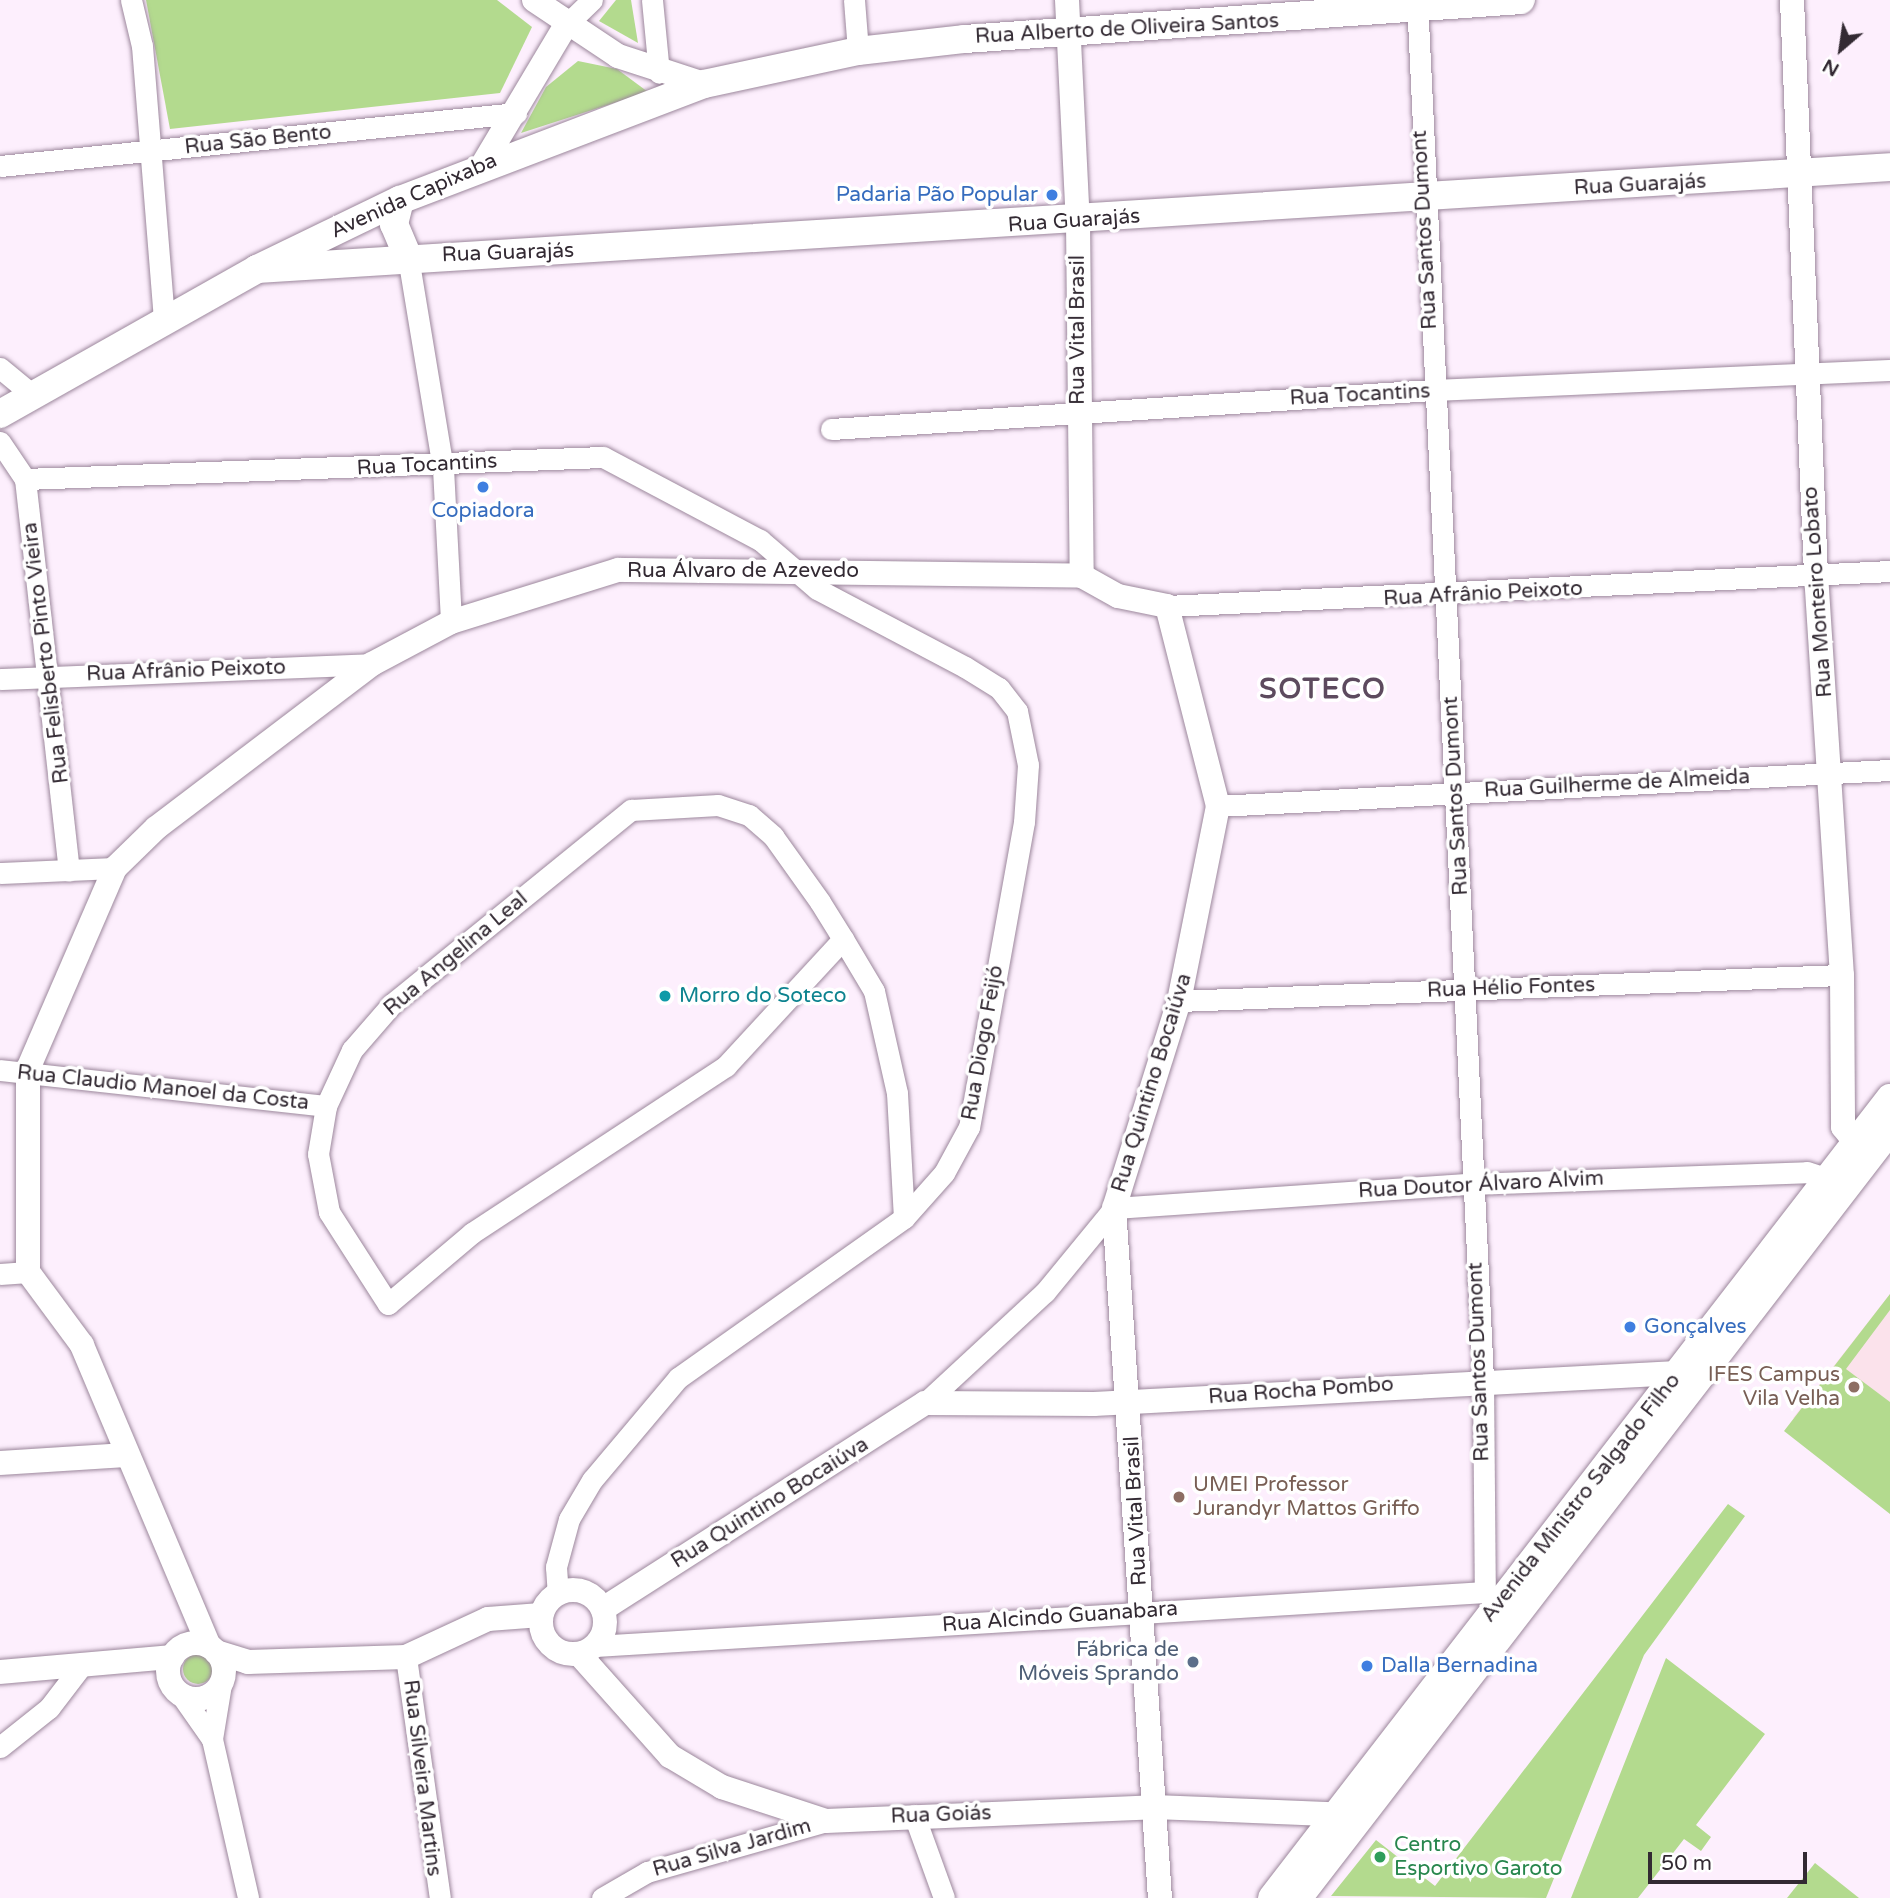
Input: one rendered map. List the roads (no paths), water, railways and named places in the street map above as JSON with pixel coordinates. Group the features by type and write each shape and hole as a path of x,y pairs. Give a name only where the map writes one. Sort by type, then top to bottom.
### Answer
{"main road":[{"name":"Rua Alberto de Oliveira Santos","path":"858,51 1067,36 1418,5 1521,0"},
{"name":"Avenida Capixaba","path":"0,414 257,269 400,200 484,164 704,84 858,51"},
{"name":"Rua Guarajás","path":"257,269 408,257 1078,222 1422,197 1801,176 1890,167"},
{"path":"400,200 394,224 408,257"},
{"name":"Avenida Ministro Salgado Filho","path":"1837,1180 1855,1142 1890,1098"},
{"name":"Avenida Ministro Salgado Filho","path":"1298,1898 1349,1815 1502,1602 1681,1382 1837,1180 1889,1131"},
{"name":"Avenida Ministro Salgado Filho","path":"1272,1898 1349,1815"}],"street":[{"path":"131,0 142,46 147,151 164,321"},
{"path":"534,0 566,25 599,45 659,72 704,84"},
{"path":"484,164 566,25 592,0"},
{"path":"652,0 659,72"},
{"path":"854,0 858,51"},
{"name":"Rua Vital Brasil","path":"1066,0 1078,222 1082,576"},
{"name":"Rua Monteiro Lobato","path":"1792,0 1816,574 1842,975 1843,1128 1855,1142"},
{"name":"Rua Santos Dumont","path":"1418,5 1422,197 1457,792 1470,1184 1502,1602"},
{"path":"541,68 566,50 599,45"},
{"name":"Rua São Bento","path":"0,166 516,113"},
{"path":"408,257 443,468 451,622"},
{"path":"0,368 34,396"},
{"name":"Rua Tocantins","path":"831,429 1433,390 1890,370"},
{"name":"Rua Felisberto Pinto Vieira","path":"0,442 25,479 52,677 69,870"},
{"name":"Rua Tocantins","path":"25,479 443,468 577,453 603,457 760,540 795,570"},
{"name":"Rua Álvaro de Azevedo","path":"115,868 156,828 372,664 451,622 618,570 795,570 1082,576"},
{"name":"Rua Diogo Feijó","path":"558,1594 556,1567 569,1519 592,1480 678,1378 904,1218 944,1173 970,1127 1024,822 1028,765 1023,728 999,688 834,600 795,570"},
{"name":"Rua Afrânio Peixoto","path":"1082,576 1118,596 1167,606 1446,597 1890,571"},
{"name":"Rua Quintino Bocaiúva","path":"603,1609 925,1403 1017,1321 1114,1208 1179,1001 1218,806 1167,606"},
{"name":"Rua Afrânio Peixoto","path":"0,680 372,664"},
{"name":"Rua Guilherme de Almeida","path":"1218,806 1890,770"},
{"name":"Rua Angelina Leal","path":"843,939 726,1066 472,1233 388,1304 329,1212 318,1154 326,1106 352,1050 392,1004 631,810 718,805 749,815 773,836 843,939 874,990 897,1093 904,1218"},
{"path":"0,873 115,868 28,1069 29,1272 82,1345 187,1598 213,1649 222,1680 212,1739 248,1898"},
{"name":"Rua Hélio Fontes","path":"1179,1001 1842,975"},
{"name":"Rua Claudio Manoel da Costa","path":"0,1070 28,1069 326,1106"},
{"path":"1855,1142 1870,1144 1889,1131"},
{"name":"Rua Doutor Álvaro Alvim","path":"1114,1208 1470,1184 1837,1180"},
{"name":"Rua Vital Brasil","path":"1114,1208 1131,1402 1141,1612 1160,1898"},
{"path":"0,1274 29,1272"},
{"name":"Rua Rocha Pombo","path":"925,1403 1131,1402 1483,1380 1681,1382"},
{"path":"0,1463 126,1455"},
{"path":"0,1672 174,1654 192,1643 248,1662 406,1657 488,1619 541,1615 558,1594 583,1593 603,1609 606,1622 587,1650 550,1644 541,1615"},
{"path":"187,1598 174,1654 176,1689 212,1739"},
{"name":"Rua Alcindo Guanabara","path":"587,1650 1141,1612 1502,1602"},
{"name":"Rua Goiás","path":"587,1650 670,1756 722,1787 826,1821 914,1815 1154,1807 1349,1815"},
{"name":"Rua Silveira Martins","path":"406,1657 440,1898"},
{"path":"92,1664 176,1689 197,1699 248,1662"},
{"path":"0,1747 49,1708 92,1664"},
{"path":"914,1815 944,1898"},
{"name":"Rua Silva Jardim","path":"602,1898 647,1872 826,1821"}],"place":[{"name":"Padaria Pão Popular","path":"1052,195"},
{"name":"Copiadora","path":"483,487"},
{"name":"Morro do Soteco","path":"665,996"},
{"name":"Gonçalves","path":"1630,1327"},
{"name":"IFES Campus Vila Velha","path":"1854,1387"},
{"name":"UMEI Professor Jurandyr Mattos Griffo","path":"1179,1497"},
{"name":"Fábrica de Móveis Sprando","path":"1193,1662"},
{"name":"Dalla Bernadina","path":"1367,1666"},
{"name":"Centro Esportivo Garoto","path":"1380,1857"}],"district":[{"name":"SOTECO","path":"1323,689"}]}
